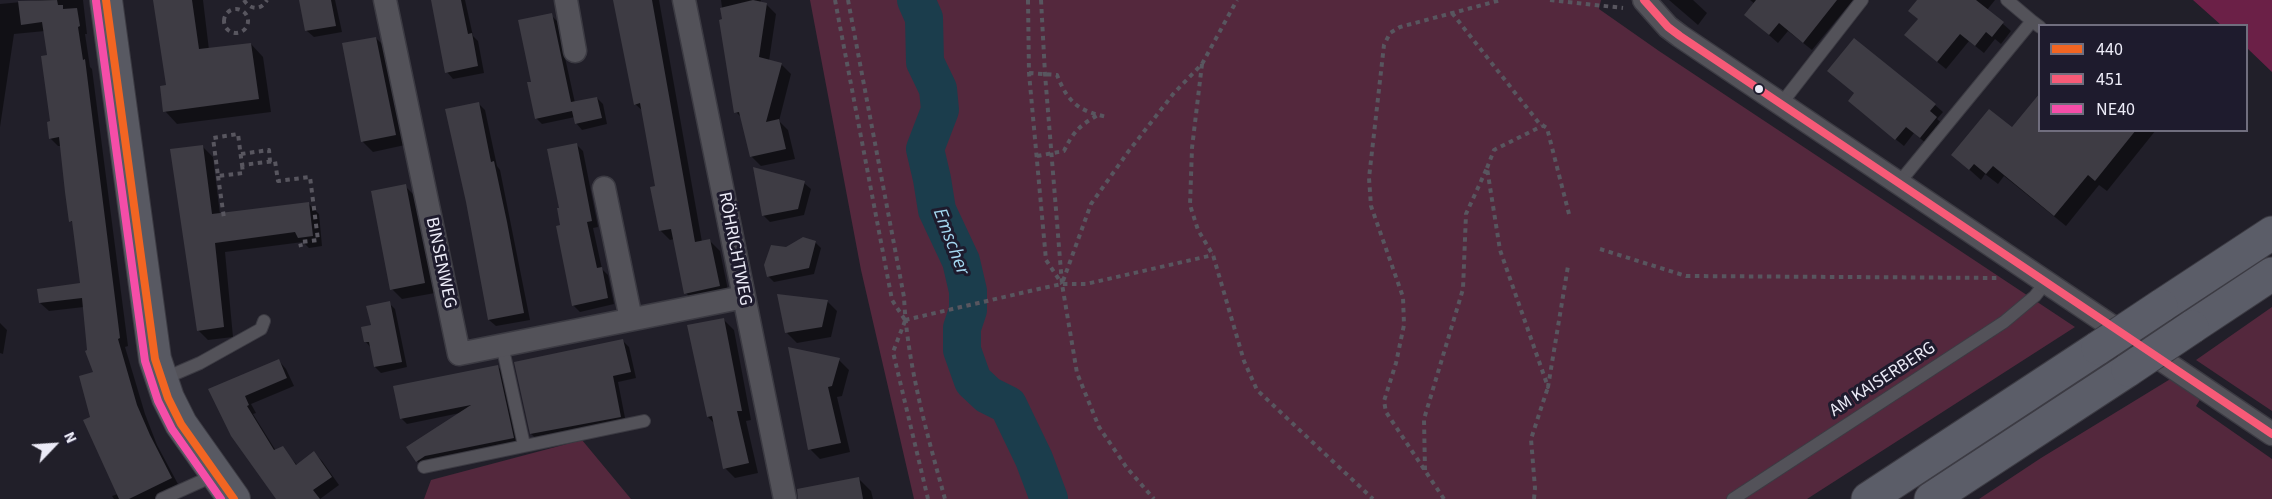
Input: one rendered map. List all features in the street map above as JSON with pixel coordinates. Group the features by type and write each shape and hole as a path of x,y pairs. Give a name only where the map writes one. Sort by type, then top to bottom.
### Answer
{"highway":[{"path":"1868,499 2272,233"},
{"path":"1931,499 2272,274"}],"main road":[{"path":"106,0 156,359 168,398 182,424 225,487"}],"street":[{"name":"BINSENWEG","path":"385,0 459,354 744,297"},
{"path":"566,0 575,51"},
{"name":"RÖHRICHTWEG","path":"684,0 784,499"},
{"path":"1634,4 2272,435"},
{"path":"604,188 631,319"}],"lane":[{"path":"1781,104 1862,0"},
{"path":"1898,184 2036,24 2007,0"},
{"name":"AM KAISERBERG","path":"1732,499 2004,322 2035,296 2046,282"},
{"path":"161,379 200,363 261,329 264,321"},
{"path":"502,345 524,445"},
{"path":"424,467 644,421"},
{"path":"162,499 225,487"}],"path":[{"path":"244,0 247,5 259,8 267,0"},
{"path":"835,0 892,300 905,320"},
{"path":"848,0 904,297 905,320 925,428 945,499"},
{"path":"1028,0 1029,73 1046,260 1062,284"},
{"path":"1041,0 1062,284 1077,373 1099,428 1127,468 1154,499"},
{"path":"1062,284 1091,204 1174,93 1202,64 1237,0"},
{"path":"1444,499 1386,411 1384,401 1396,363 1404,325 1403,297 1371,206 1369,178 1384,45 1390,33 1400,27 1501,0"},
{"path":"1550,0 1634,4"},
{"path":"1467,2 1469,8"},
{"path":"244,11 247,5"},
{"path":"232,9 244,11 248,18 248,26 242,32 230,31 224,25 226,13 232,9"},
{"path":"1452,13 1542,126 1546,128 1569,214"},
{"path":"1202,64 1192,148 1190,205 1198,230 1213,255 1244,361 1257,390 1372,499"},
{"path":"1029,73 1057,75 1071,102 1087,112 1107,117"},
{"path":"1037,156 1064,151 1070,138 1081,125 1098,115"},
{"path":"1425,470 1424,419 1463,289 1466,214 1494,150 1542,126"},
{"path":"218,176 243,173 238,134 213,138 218,176 224,218"},
{"path":"241,154 269,150 270,162"},
{"path":"242,165 275,161 278,181 310,177 318,240 300,242 301,248"},
{"path":"1487,168 1500,250 1548,387"},
{"path":"1600,249 1686,276 1972,276 2011,279"},
{"path":"905,320 1062,284 1086,284 1213,255"},
{"path":"1534,499 1531,439 1548,387 1568,266"},
{"path":"905,320 893,352 928,499"}],"shaded area":[{"path":"810,0 1601,0 1599,9 1659,51 2075,327 1807,499 914,499 861,270"},
{"path":"2193,0 2272,0 2272,72 2248,49 2248,24 2220,24"},
{"path":"2272,307 2272,411 2196,360"},
{"path":"2172,378 2201,398 2196,406 2272,459 2272,499 1979,499 2041,458"},
{"path":"582,440 631,499 424,499 431,480"}],"building":[{"path":"57,0 58,5 63,5 63,9 77,8 120,338 118,339 137,405 172,478 129,499 119,499 83,420 90,417 79,376 93,372 85,351 87,350 82,298 39,303 37,289 80,283 72,221 69,222 59,137 49,139 47,122 50,121 41,56 47,55 42,22 21,25 18,1"},
{"path":"153,0 192,0 199,49 251,43 259,99 163,112 160,86 166,85"},
{"path":"299,0 331,0 336,26 305,31"},
{"path":"431,0 461,0 468,34 472,33 478,66 445,73"},
{"path":"613,0 652,0 695,242 710,239 720,286 684,294 671,229 659,231 650,187 655,186 640,103 634,105"},
{"path":"753,0 767,3 759,57 782,63 766,122 779,119 786,149 750,157 739,112 734,113 719,20 722,19 720,8"},
{"path":"1756,0 1837,0 1803,43 1779,23 1769,35 1744,15"},
{"path":"1917,0 1976,0 2004,22 1992,37 1986,32 1975,46 1960,34 1937,62 1904,35 1918,19 1908,11"},
{"path":"552,13 571,102 597,97 602,118 575,124 572,111 535,119 527,82 531,82 518,20"},
{"path":"376,37 396,135 361,142 342,43"},
{"path":"1854,38 1936,104 1930,111 1937,117 1920,138 1906,127 1895,140 1848,101 1854,93 1827,71"},
{"path":"2038,95 2038,132 2134,132 2095,181 2088,175 2054,216 1993,166 1986,174 1974,164 1969,170 1951,155 1989,109 2012,127"},
{"path":"479,102 491,162 494,161 524,313 488,320 466,202 445,109"},
{"path":"577,143 592,221 587,222 597,268 602,267 608,298 572,306 556,226 560,225 557,208 559,208 547,149"},
{"path":"203,145 212,214 309,202 313,236 298,238 295,232 215,243 224,327 197,331 170,149"},
{"path":"753,167 805,181 798,209 762,216"},
{"path":"406,184 425,283 390,290 371,191"},
{"path":"803,237 816,241 809,268 767,277 764,265 771,245 786,247"},
{"path":"777,294 828,300 822,327 785,333"},
{"path":"390,301 402,362 374,367 369,342 364,342 361,327 371,325 366,306"},
{"path":"724,318 742,411 737,411 749,463 723,469 712,416 707,417 687,325"},
{"path":"623,339 631,372 613,376 621,417 530,434 514,362"},
{"path":"788,347 840,358 832,386 828,387 841,443 808,450"},
{"path":"279,359 287,378 245,396 249,405 247,406 274,450 283,446 296,465 314,451 332,477 313,490 320,499 276,499 231,436 208,389"},
{"path":"498,365 514,438 425,456 416,462 406,447 471,405 400,419 393,386"},
{"path":"859,477 863,499 798,499 797,489"}],"waterway":[{"name":"Emscher","path":"916,0 924,18 925,62 938,89 940,110 925,149 937,210 961,261 968,291 968,310 962,328 962,350 973,381 988,395 1008,405 1034,459 1049,499"}],"transit line":[{"name":"440","path":"106,0 155,359 168,398 181,424 234,499"},
{"name":"451","path":"1644,0 1668,27 1680,36 2272,434"},
{"name":"NE40","path":"96,1 145,361 158,401 172,429 221,499"}]}
